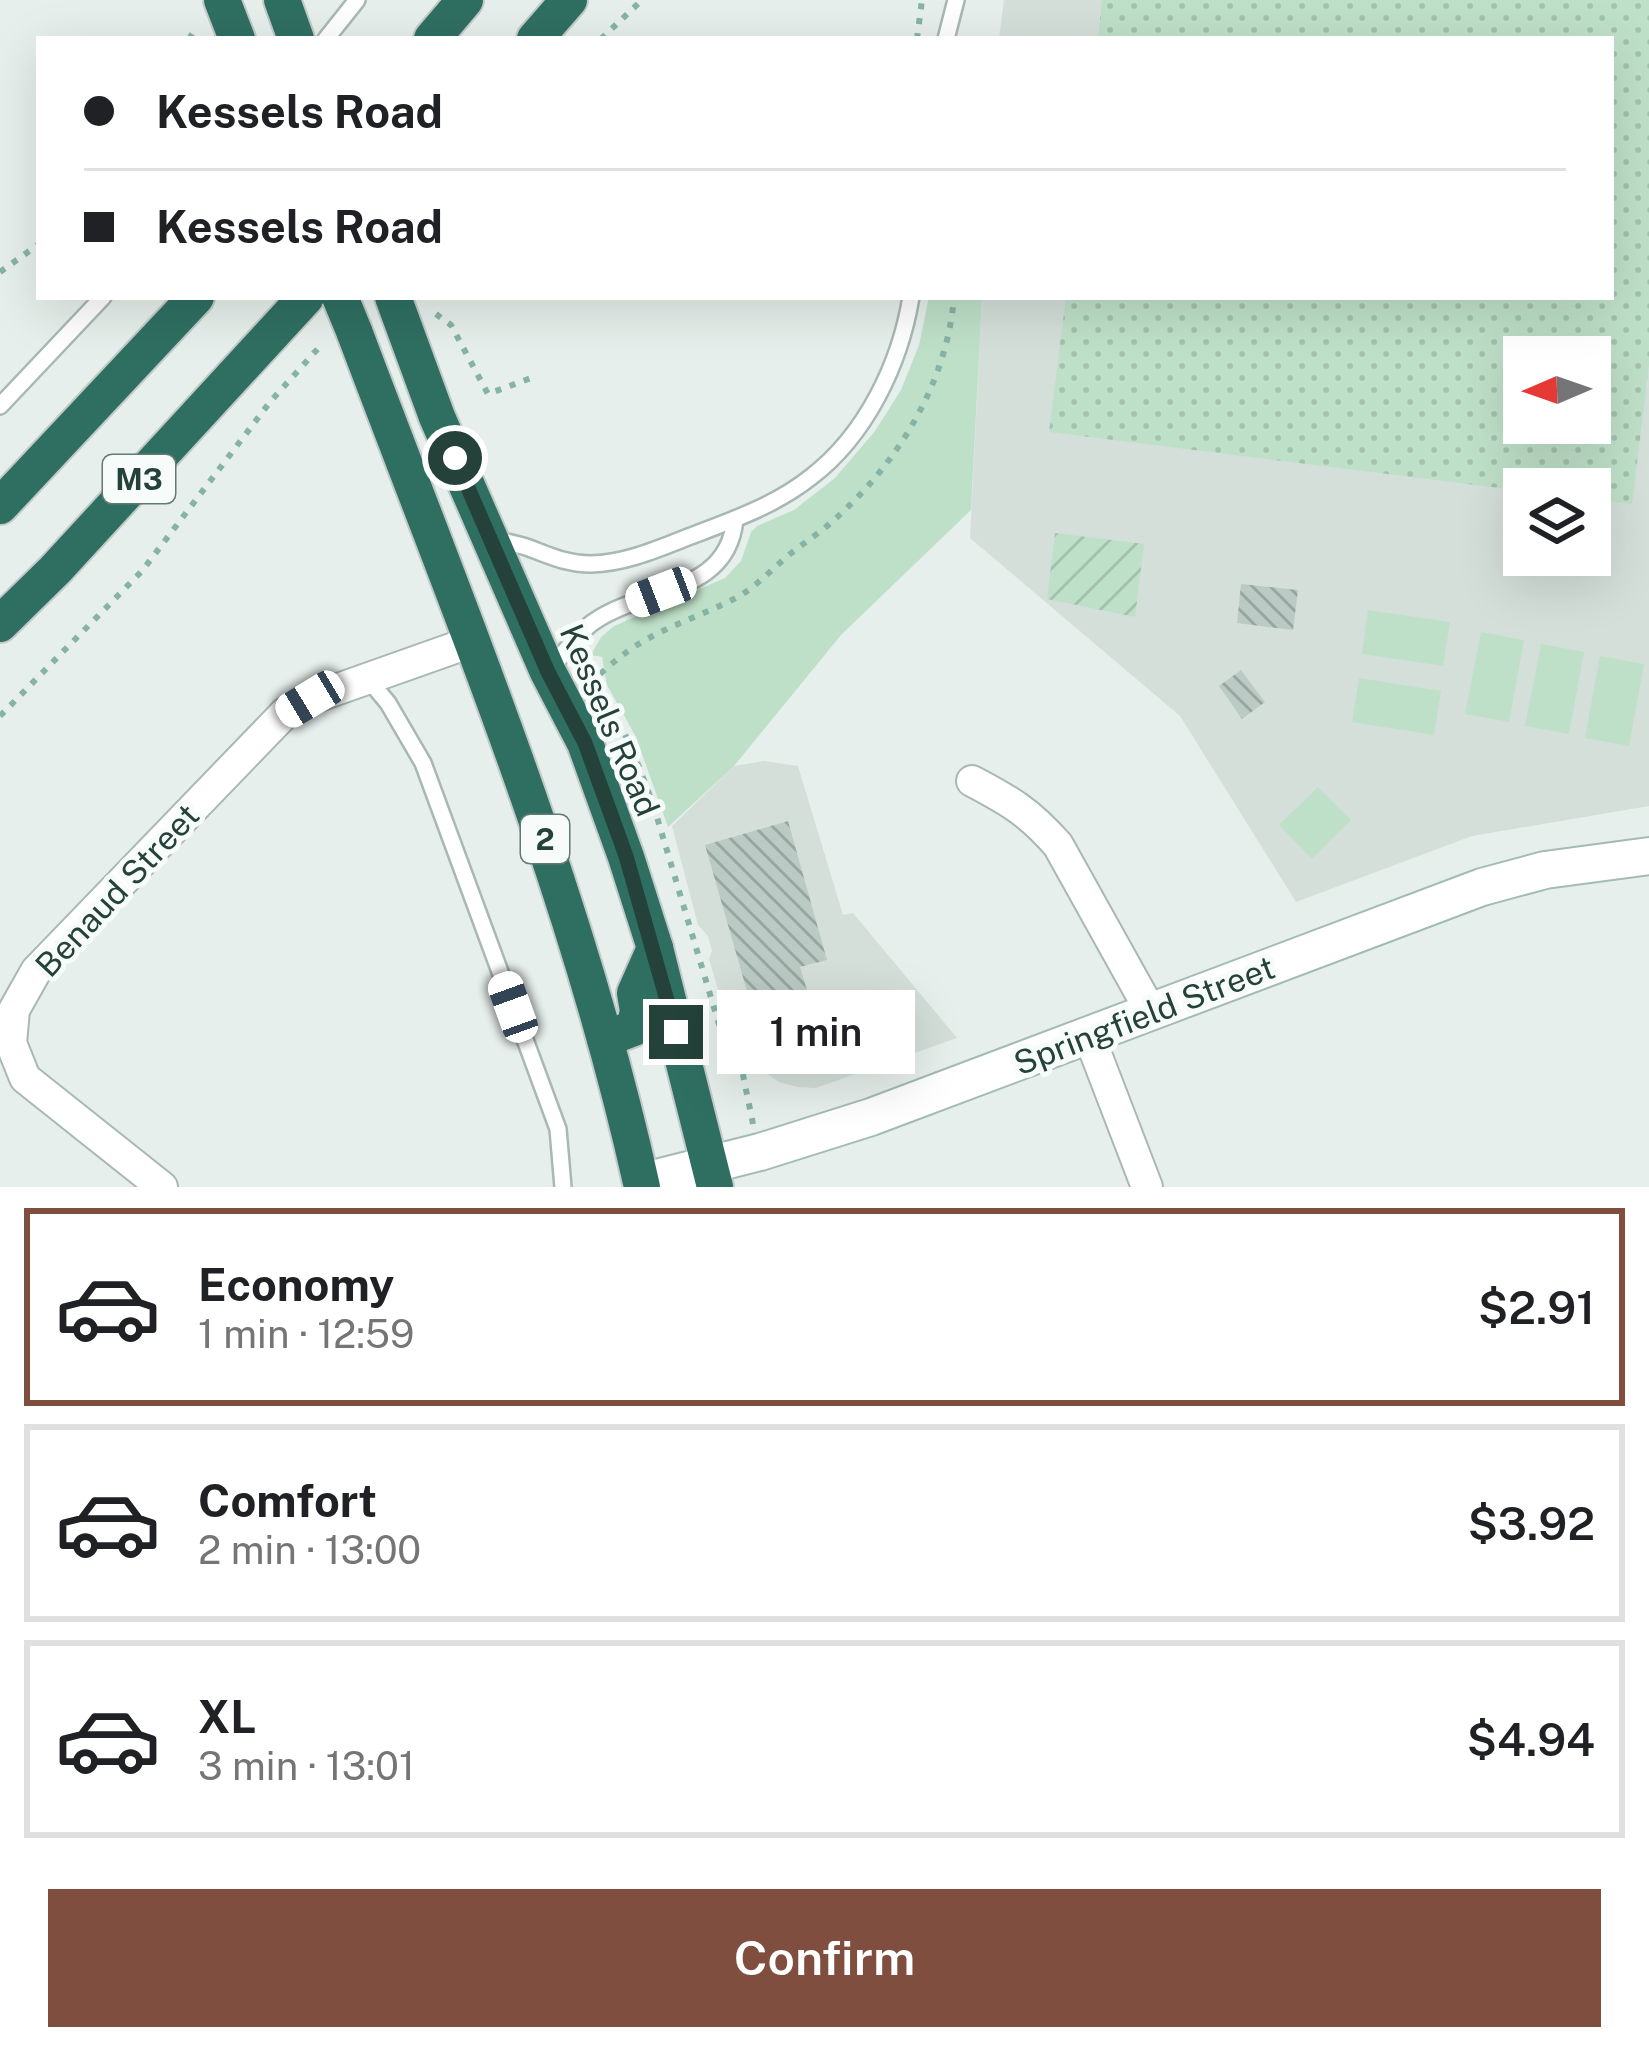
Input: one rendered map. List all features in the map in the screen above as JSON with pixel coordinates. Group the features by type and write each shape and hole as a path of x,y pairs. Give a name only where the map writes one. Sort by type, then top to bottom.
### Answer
{"highway":[{"path":"222,0 236,36"},
{"path":"434,36 465,0"},
{"path":"538,36 569,0"},
{"name":"M3","path":"0,506 193,300"},
{"name":"M3","path":"0,625 303,300"},
{"name":"Kessels Road","path":"394,300 437,417 548,672 585,743 655,948 713,1176"},
{"name":"2","path":"342,320 539,821 575,931 641,1185"},
{"path":"605,1039 634,1028 635,993 655,948"}],"street":[{"name":"Benaud Street","path":"162,1187 25,1078 10,1043 14,1010 36,971 285,713 310,699 471,642"},
{"path":"972,781 1017,804 1058,845 1151,1012"},
{"name":"Springfield Street","path":"641,1185 713,1176 1482,887 1545,870 1649,856"},
{"path":"1089,1036 1147,1187"}],"lane":[{"path":"328,36 357,0"},
{"path":"947,36 956,0"},
{"path":"0,406 100,300"},
{"path":"491,539 568,562 612,562 771,503 812,477 865,418 902,342 910,300"},
{"path":"548,672 593,622 716,566 733,539 735,519"},
{"path":"368,678 423,763 558,1129 563,1187"}],"path":[{"path":"604,36 643,0"},
{"path":"916,36 922,0"},
{"path":"191,36 194,31"},
{"path":"0,272 36,246"},
{"path":"744,1086 742,1070 721,1030 653,804 597,677 650,637 745,592 868,486 901,444 926,400 952,323 954,300"},
{"path":"436,314 451,325 488,394 531,378"},
{"path":"0,716 142,571 270,402 342,320"}],"shaded area":[{"path":"1004,0 1649,0 1649,806 1472,836 1296,902 1180,716 970,538 982,300 1614,300 1614,36 999,36"},
{"path":"764,761 798,766 843,915 853,913 957,1038 816,1088 779,1082 753,1064 733,1040 709,959 708,936 698,925 672,826 734,766"}],"green space":[{"path":"1102,0 1649,0 1649,365 1632,504 1611,502 1611,468 1503,468 1503,488 1049,432 1066,300 1614,300 1614,36 1098,36"},
{"path":"928,300 982,300 971,510 841,635 734,766 668,827 636,737 607,685 602,657 591,655 614,626 725,578 741,561 757,526 794,510 835,478 875,431 901,390 919,345"},
{"path":"1055,533 1144,544 1135,617 1047,599"},
{"path":"1368,610 1450,622 1443,666 1362,654"},
{"path":"1481,632 1524,640 1509,722 1465,714"},
{"path":"1541,644 1584,652 1569,734 1525,726"},
{"path":"1600,656 1644,664 1629,746 1585,738"},
{"path":"1359,678 1441,691 1434,735 1352,722"},
{"path":"1318,787 1351,820 1312,859 1279,825"}],"building":[{"path":"1241,584 1298,590 1293,630 1237,623"},
{"path":"1241,670 1265,702 1242,719 1219,686"},
{"path":"788,821 827,960 800,967 816,1020 768,1034 762,1010 753,1012 705,845"}],"route":[{"path":"455,458 548,672 585,743 655,948 676,1032"}]}
